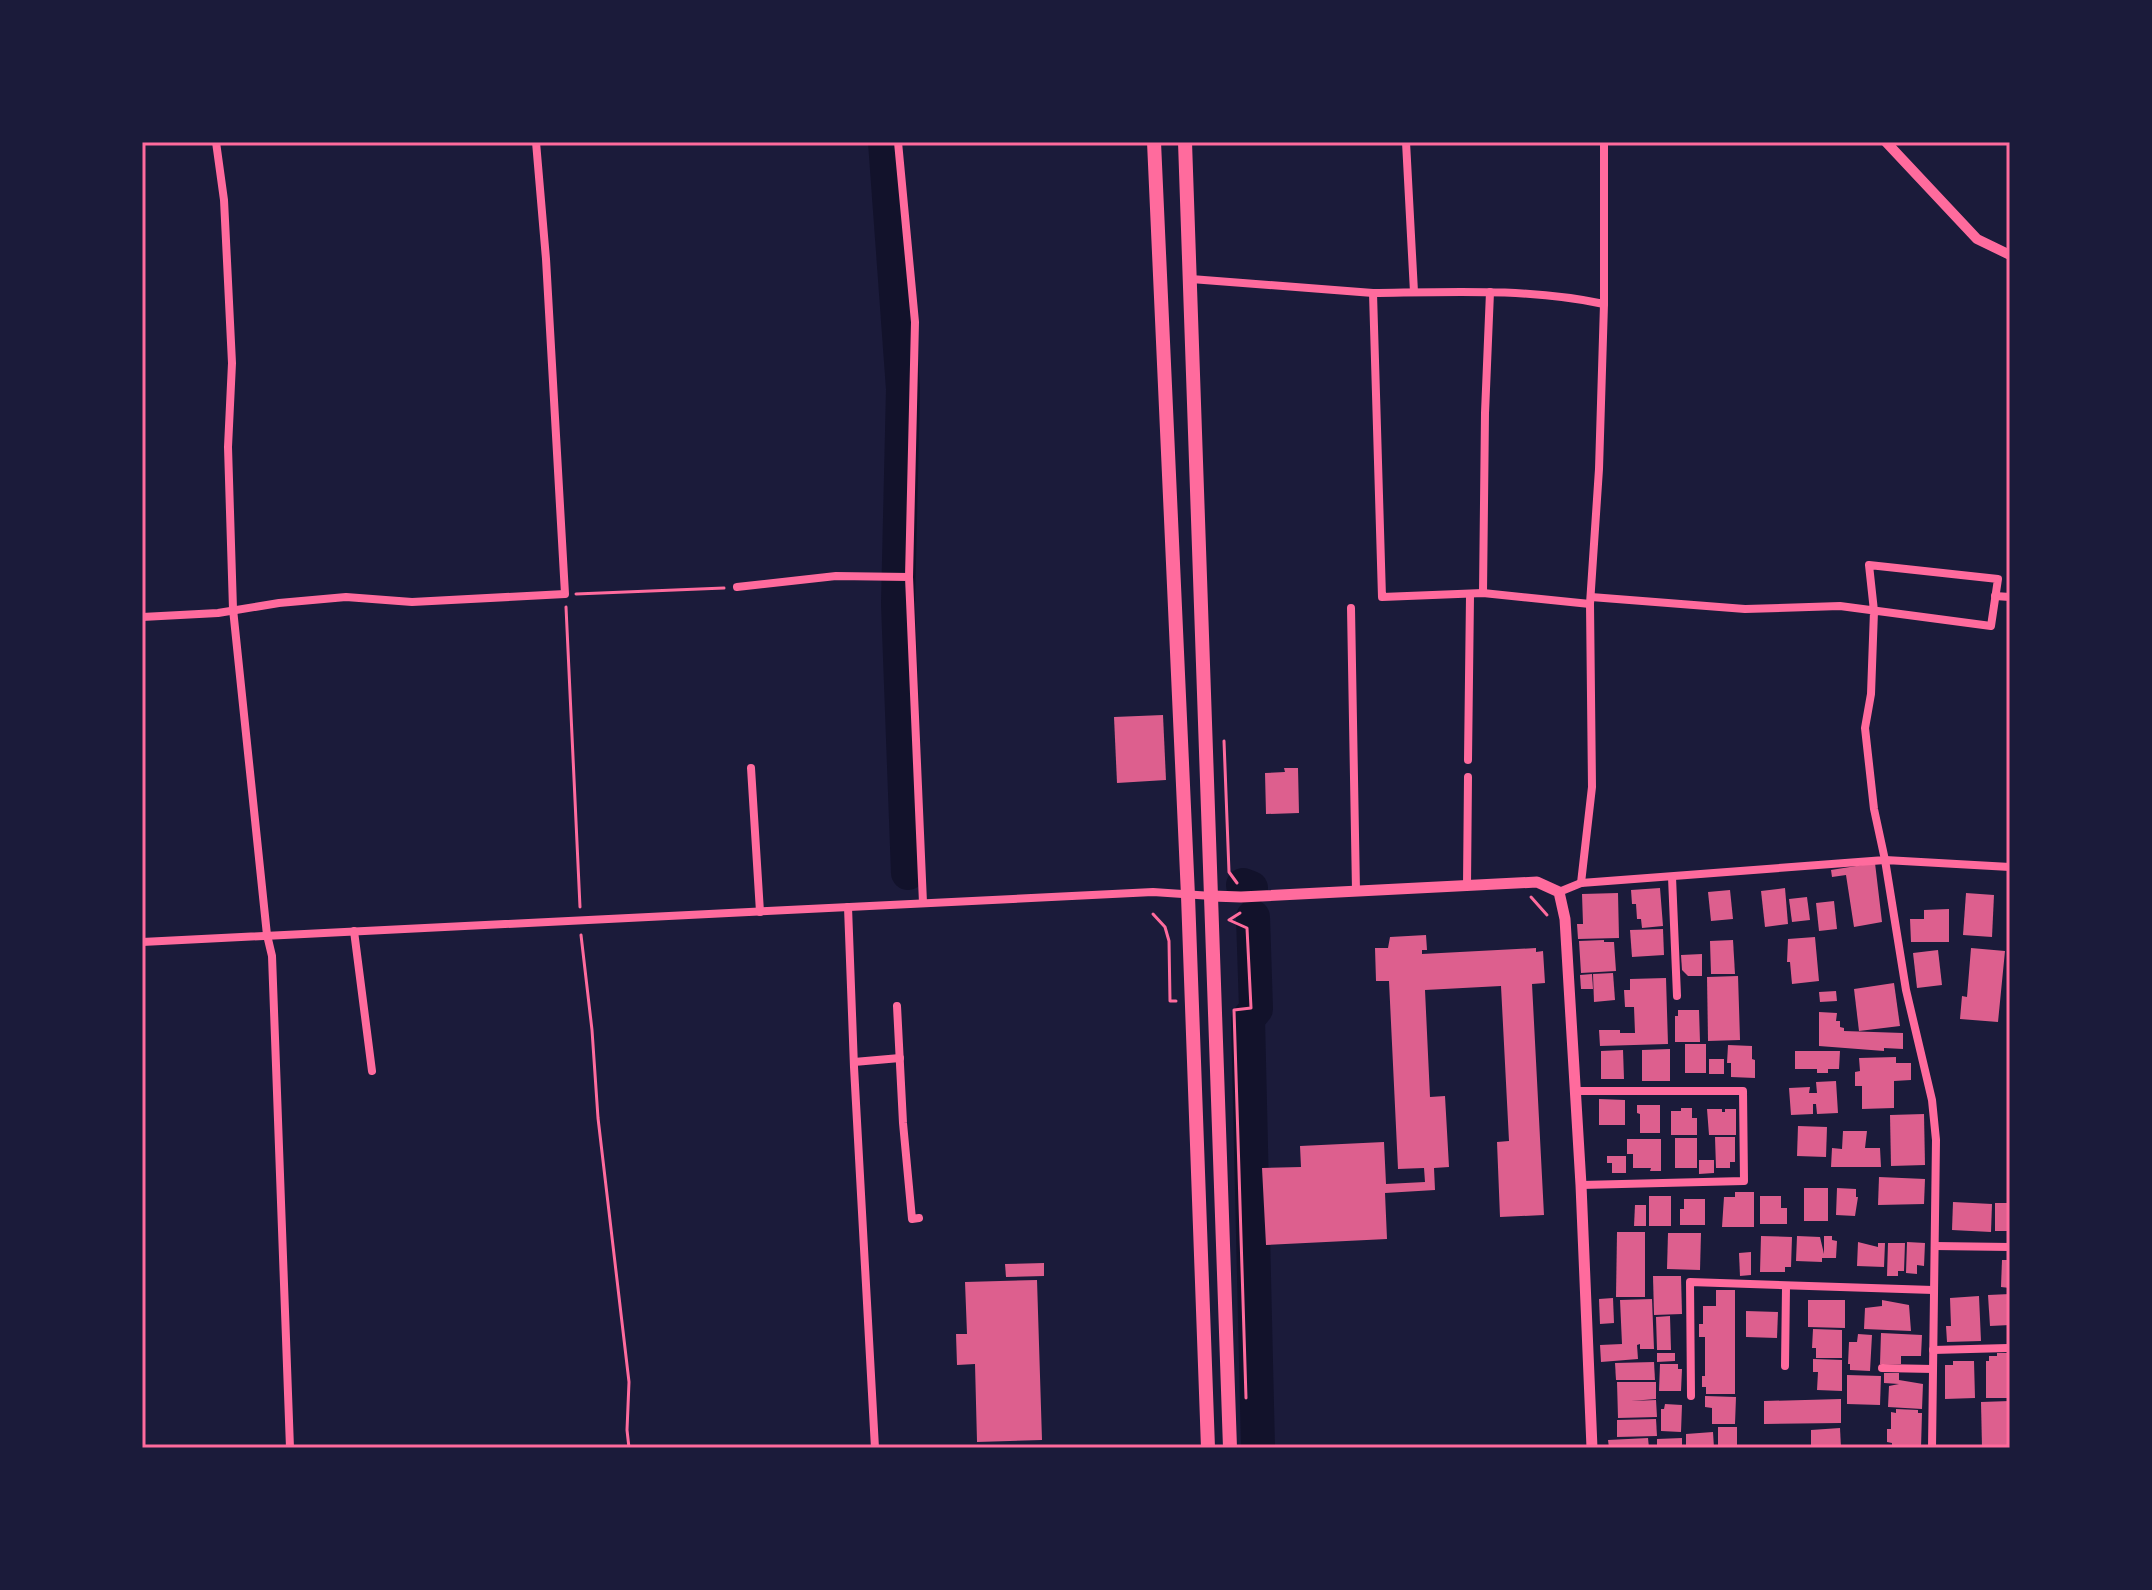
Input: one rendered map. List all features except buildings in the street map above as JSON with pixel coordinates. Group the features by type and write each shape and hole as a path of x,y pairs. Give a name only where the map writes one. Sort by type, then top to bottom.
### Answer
{"highway":[{"path":"1154,142 1188,896 1208,1448"},
{"path":"1185,142 1230,1448"}],"main road":[{"path":"1212,896 1537,882 1559,892 1565,919 1576,1091 1592,1448"}],"street":[{"path":"216,142 224,200 232,363 228,447 233,609 267,935 272,956 290,1448"},
{"path":"142,617 218,613 346,597 412,602 565,594 546,259 536,142"},
{"path":"898,142 915,322 909,577 923,903"},
{"path":"1406,142 1414,292"},
{"path":"1581,883 1592,787 1591,600 1604,304 1604,142"},
{"path":"1886,142 1977,239 2010,255"},
{"path":"1191,279 1373,293 1490,292 1566,296 1604,304"},
{"path":"1483,593 1490,292"},
{"path":"1373,293 1382,597 1470,596 1483,593 1745,609 1840,606 1874,611 1991,626 1998,579 1869,565 1874,611 1871,694 1865,728 1870,779 1906,990 1932,1100 1936,1140 1932,1448"},
{"path":"737,587 836,576 909,577"},
{"path":"1468,760 1470,596"},
{"path":"1995,596 2010,597"},
{"path":"1351,608 1356,891"},
{"path":"751,768 760,912"},
{"path":"1467,885 1468,777"},
{"path":"1559,892 1581,883 1885,860 2010,867"},
{"path":"1672,877 1677,996"},
{"path":"142,942 1153,892 1212,896"},
{"path":"848,907 875,1448"},
{"path":"354,931 372,1071"},
{"path":"897,1006 912,1219 919,1218"},
{"path":"854,1062 900,1058"},
{"path":"1576,1091 1743,1091 1744,1181 1581,1185"},
{"path":"1935,1246 2010,1247"},
{"path":"1691,1396 1690,1282 1933,1290"},
{"path":"1785,1366 1786,1287"},
{"path":"1933,1350 2008,1348"},
{"path":"1882,1368 1933,1369"}],"path":[{"path":"629,1448 629,1382 598,1118 581,922 565,594 737,587"},
{"path":"1223,729 1229,872 1241,888 1240,913 1229,920 1247,928 1251,1008 1234,1010 1247,1401"},
{"path":"1529,895 1554,921"},
{"path":"1153,914 1165,927 1169,941 1170,1001"}],"waterway":[{"path":"885,142 903,389 898,604 908,873"},
{"path":"1243,885 1251,888"},
{"path":"1253,917 1256,1009 1248,1019 1258,1448"}]}
